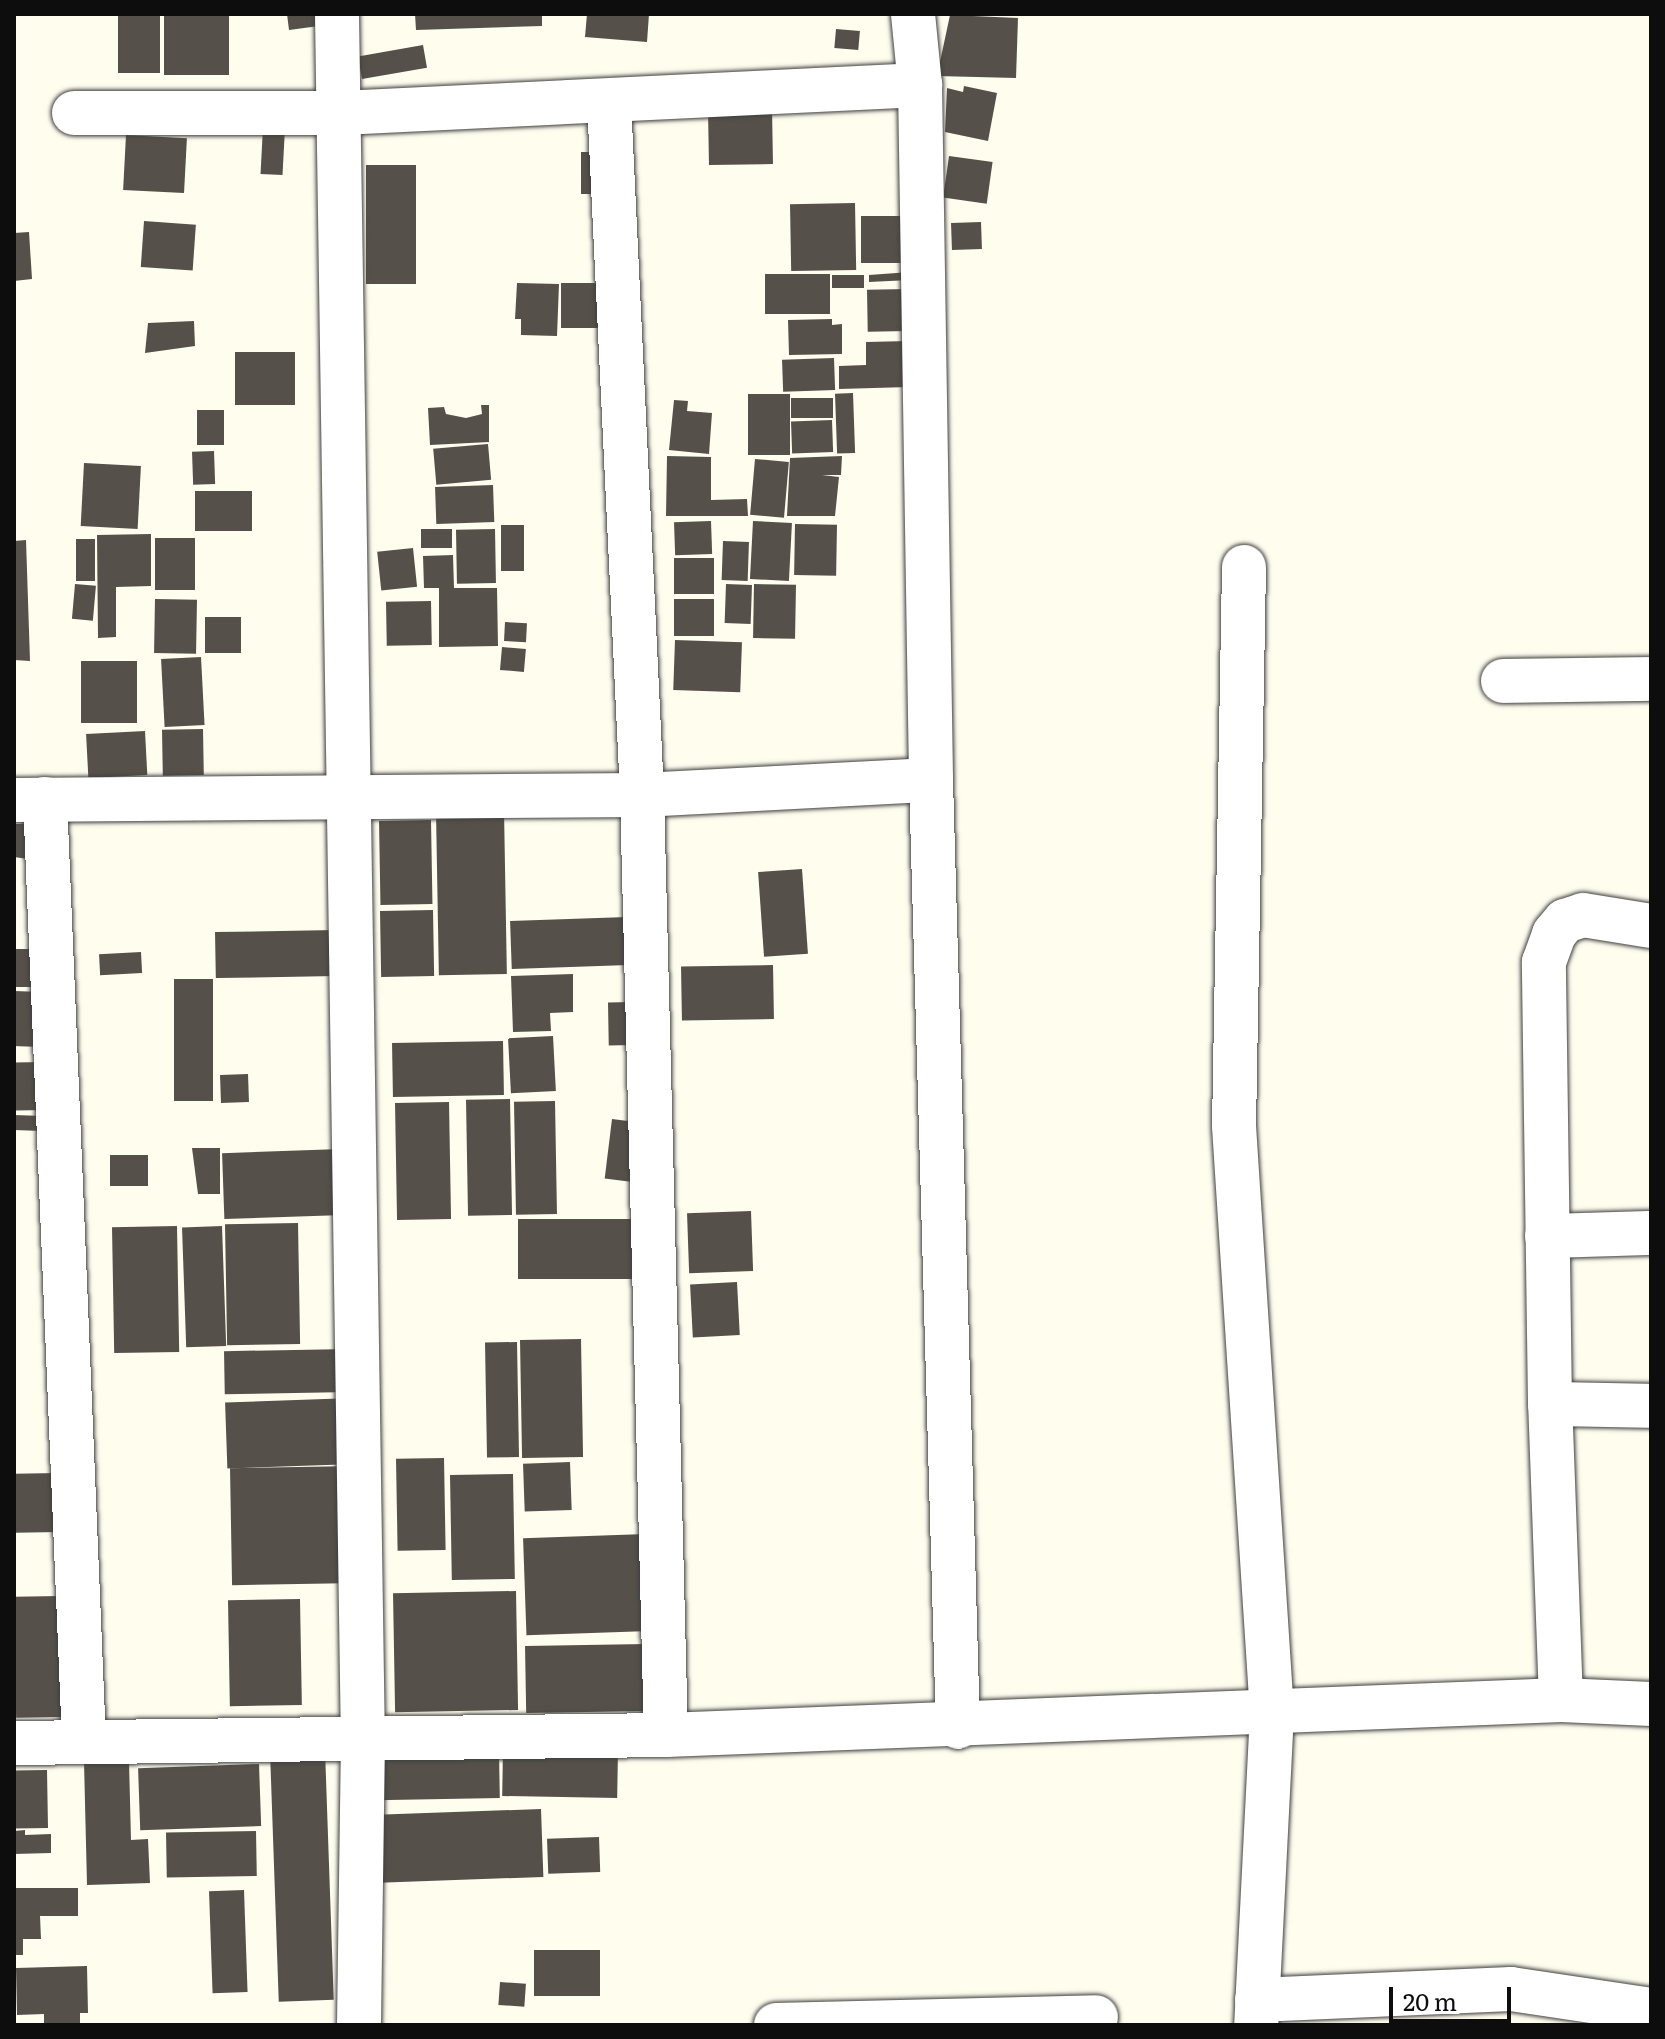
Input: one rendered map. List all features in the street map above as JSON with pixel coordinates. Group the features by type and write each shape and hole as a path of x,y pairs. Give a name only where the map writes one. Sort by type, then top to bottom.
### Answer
{"street":[{"path":"337,14 341,113 346,794 363,1738 359,2025"},
{"path":"913,14 920,85 931,780 958,1727"},
{"path":"74,113 341,113 920,85"},
{"path":"609,102 642,795 666,1735"},
{"path":"1244,567 1234,1126 1272,1713 1256,2012 1511,1989 1651,2010"},
{"path":"1503,681 1651,679"},
{"path":"84,1740 30,799 346,794 642,795 931,780"},
{"path":"1561,1700 1550,1404 1544,962 1554,934 1565,921 1583,915 1651,926"},
{"path":"1547,1236 1651,1233"},
{"path":"1550,1404 1651,1406"},
{"path":"14,1743 666,1735 958,1727 1561,1700 1651,1704"},
{"path":"776,2025 1096,2017"}],"building":[{"path":"118,14 160,14 160,73 118,73"},
{"path":"164,14 229,14 229,75 164,75"},
{"path":"287,14 317,14 319,26 289,30"},
{"path":"415,14 542,14 542,26 416,30"},
{"path":"587,14 649,14 647,42 585,37"},
{"path":"950,15 1018,18 1016,78 937,76"},
{"path":"836,29 860,31 858,50 834,48"},
{"path":"423,45 427,68 362,79 358,56"},
{"path":"964,86 997,93 988,141 945,132 947,88 963,92"},
{"path":"772,108 773,164 709,165 708,109"},
{"path":"263,127 285,128 283,175 261,174"},
{"path":"126,135 187,138 184,193 123,190"},
{"path":"581,152 610,152 610,194 581,194"},
{"path":"949,156 993,162 987,204 943,198"},
{"path":"366,165 416,165 416,284 366,284"},
{"path":"855,203 856,270 791,271 790,204"},
{"path":"861,216 912,216 912,263 861,263"},
{"path":"144,221 196,225 193,271 141,267"},
{"path":"981,222 982,249 952,250 951,223"},
{"path":"29,232 32,279 14,281 14,233"},
{"path":"910,272 910,280 869,282 869,275"},
{"path":"765,274 830,274 830,314 765,314"},
{"path":"832,275 864,275 864,288 832,288"},
{"path":"517,283 559,284 557,336 521,335 521,319 515,319"},
{"path":"561,283 605,283 605,328 561,328"},
{"path":"908,289 909,331 868,332 867,290"},
{"path":"832,319 832,325 842,324 842,354 789,355 788,320"},
{"path":"194,321 195,346 145,353 148,323"},
{"path":"909,341 909,387 839,389 839,366 866,365 866,342"},
{"path":"235,352 295,352 295,405 235,405"},
{"path":"834,358 835,390 783,392 782,360"},
{"path":"853,393 855,453 837,454 835,394"},
{"path":"748,394 790,394 790,455 748,455"},
{"path":"791,398 833,398 833,418 791,418"},
{"path":"674,400 688,401 687,411 712,413 709,454 669,450"},
{"path":"481,405 489,405 489,442 430,445 428,408 444,407 446,414 466,418 482,414"},
{"path":"197,410 224,410 224,445 197,445"},
{"path":"832,420 833,452 792,453 791,421"},
{"path":"488,444 491,480 436,485 433,449"},
{"path":"214,451 215,484 193,485 192,452"},
{"path":"667,456 711,457 711,500 747,499 748,516 666,516"},
{"path":"842,456 841,475 822,475 839,477 835,516 787,516 790,458"},
{"path":"755,459 789,462 784,518 750,515"},
{"path":"84,463 141,466 138,529 81,526"},
{"path":"493,485 494,522 436,524 435,487"},
{"path":"195,491 252,491 252,531 195,531"},
{"path":"711,521 712,554 675,555 674,522"},
{"path":"753,521 792,523 789,581 750,579"},
{"path":"795,524 837,525 836,576 794,575"},
{"path":"501,525 524,525 524,571 501,571"},
{"path":"421,529 452,529 452,548 421,548"},
{"path":"495,529 496,583 457,584 456,530"},
{"path":"151,534 151,586 116,587 116,637 98,638 97,535"},
{"path":"155,538 195,538 195,590 155,590"},
{"path":"76,539 95,539 95,581 76,581"},
{"path":"26,540 30,661 14,660 14,541"},
{"path":"723,541 749,542 748,581 722,580"},
{"path":"413,548 417,587 381,591 377,552"},
{"path":"453,555 454,588 497,588 498,646 439,647 439,588 424,588 423,556"},
{"path":"674,558 714,558 714,594 674,594"},
{"path":"75,584 96,586 93,621 72,619"},
{"path":"726,584 752,585 751,624 725,623"},
{"path":"754,584 796,585 795,639 753,638"},
{"path":"155,599 197,600 196,654 154,653"},
{"path":"674,599 714,599 714,636 674,636"},
{"path":"431,601 432,645 387,646 386,602"},
{"path":"205,617 241,617 241,653 205,653"},
{"path":"505,622 527,623 526,642 504,641"},
{"path":"675,640 742,642 740,692 673,690"},
{"path":"502,647 526,649 524,672 500,670"},
{"path":"201,657 205,725 165,727 161,659"},
{"path":"81,661 137,661 137,723 81,723"},
{"path":"203,729 204,775 163,776 162,730"},
{"path":"145,731 147,775 88,778 86,734"},
{"path":"504,810 507,974 439,975 436,811"},
{"path":"431,820 432,904 380,905 379,821"},
{"path":"14,824 30,824 28,859 14,857"},
{"path":"802,869 808,954 764,957 758,872"},
{"path":"433,910 434,976 381,977 380,911"},
{"path":"627,917 629,965 512,969 510,921"},
{"path":"335,930 336,976 216,978 215,932"},
{"path":"14,949 31,949 31,987 14,987"},
{"path":"141,952 142,973 100,975 99,954"},
{"path":"773,965 774,1019 682,1021 681,967"},
{"path":"573,974 573,1012 550,1013 551,1031 513,1032 511,976"},
{"path":"174,979 213,979 213,1101 174,1101"},
{"path":"14,991 43,992 41,1047 14,1046"},
{"path":"608,1002 632,1002 633,1045 609,1045"},
{"path":"553,1036 556,1091 511,1093 508,1038"},
{"path":"503,1041 504,1095 393,1097 392,1043"},
{"path":"45,1062 46,1110 15,1111 14,1063"},
{"path":"248,1074 249,1102 221,1103 220,1075"},
{"path":"510,1099 512,1215 468,1216 466,1100"},
{"path":"555,1101 557,1214 516,1215 514,1102"},
{"path":"449,1102 451,1219 397,1220 395,1103"},
{"path":"14,1115 43,1116 42,1131 14,1130"},
{"path":"612,1119 638,1122 630,1182 605,1179"},
{"path":"192,1148 220,1148 220,1194 198,1194"},
{"path":"341,1149 343,1215 224,1219 222,1153"},
{"path":"110,1155 148,1155 148,1186 110,1186"},
{"path":"751,1211 753,1271 689,1273 687,1213"},
{"path":"518,1219 639,1219 639,1279 518,1279"},
{"path":"298,1223 300,1344 227,1345 225,1224"},
{"path":"177,1226 179,1352 114,1353 112,1227"},
{"path":"222,1226 226,1346 186,1347 182,1227"},
{"path":"737,1282 740,1335 693,1337 690,1284"},
{"path":"581,1339 583,1457 522,1458 520,1340"},
{"path":"517,1342 519,1457 487,1458 485,1343"},
{"path":"349,1349 350,1392 225,1394 224,1351"},
{"path":"353,1398 355,1464 227,1468 225,1402"},
{"path":"444,1458 446,1550 398,1551 396,1459"},
{"path":"570,1462 572,1510 525,1512 523,1464"},
{"path":"356,1466 358,1583 232,1585 230,1468"},
{"path":"59,1473 60,1532 15,1533 14,1474"},
{"path":"513,1474 515,1579 452,1580 450,1475"},
{"path":"646,1534 649,1631 526,1635 523,1538"},
{"path":"516,1591 518,1710 395,1712 393,1593"},
{"path":"60,1596 62,1717 16,1718 14,1597"},
{"path":"300,1599 302,1705 230,1706 228,1600"},
{"path":"646,1644 647,1711 526,1713 525,1646"},
{"path":"503,1749 618,1751 617,1798 502,1796"},
{"path":"325,1750 334,2000 279,2002 270,1752"},
{"path":"499,1752 500,1798 375,1800 374,1754"},
{"path":"129,1761 131,1840 148,1839 150,1883 87,1885 84,1762"},
{"path":"259,1764 261,1826 140,1830 138,1768"},
{"path":"47,1770 48,1828 15,1829 14,1771"},
{"path":"541,1809 543,1877 379,1883 377,1815"},
{"path":"25,1830 25,1835 51,1834 51,1853 14,1854 14,1831"},
{"path":"256,1831 257,1876 167,1878 166,1833"},
{"path":"599,1837 600,1872 548,1874 547,1839"},
{"path":"14,1888 78,1888 78,1916 40,1916 41,1939 23,1939 23,1955 14,1955"},
{"path":"244,1890 248,1992 213,1993 209,1891"},
{"path":"534,1950 600,1950 600,1996 534,1996"},
{"path":"87,1966 88,2013 80,2013 80,2025 44,2025 44,2014 17,2015 16,1968"},
{"path":"500,1982 526,1984 524,2007 498,2005"}]}
